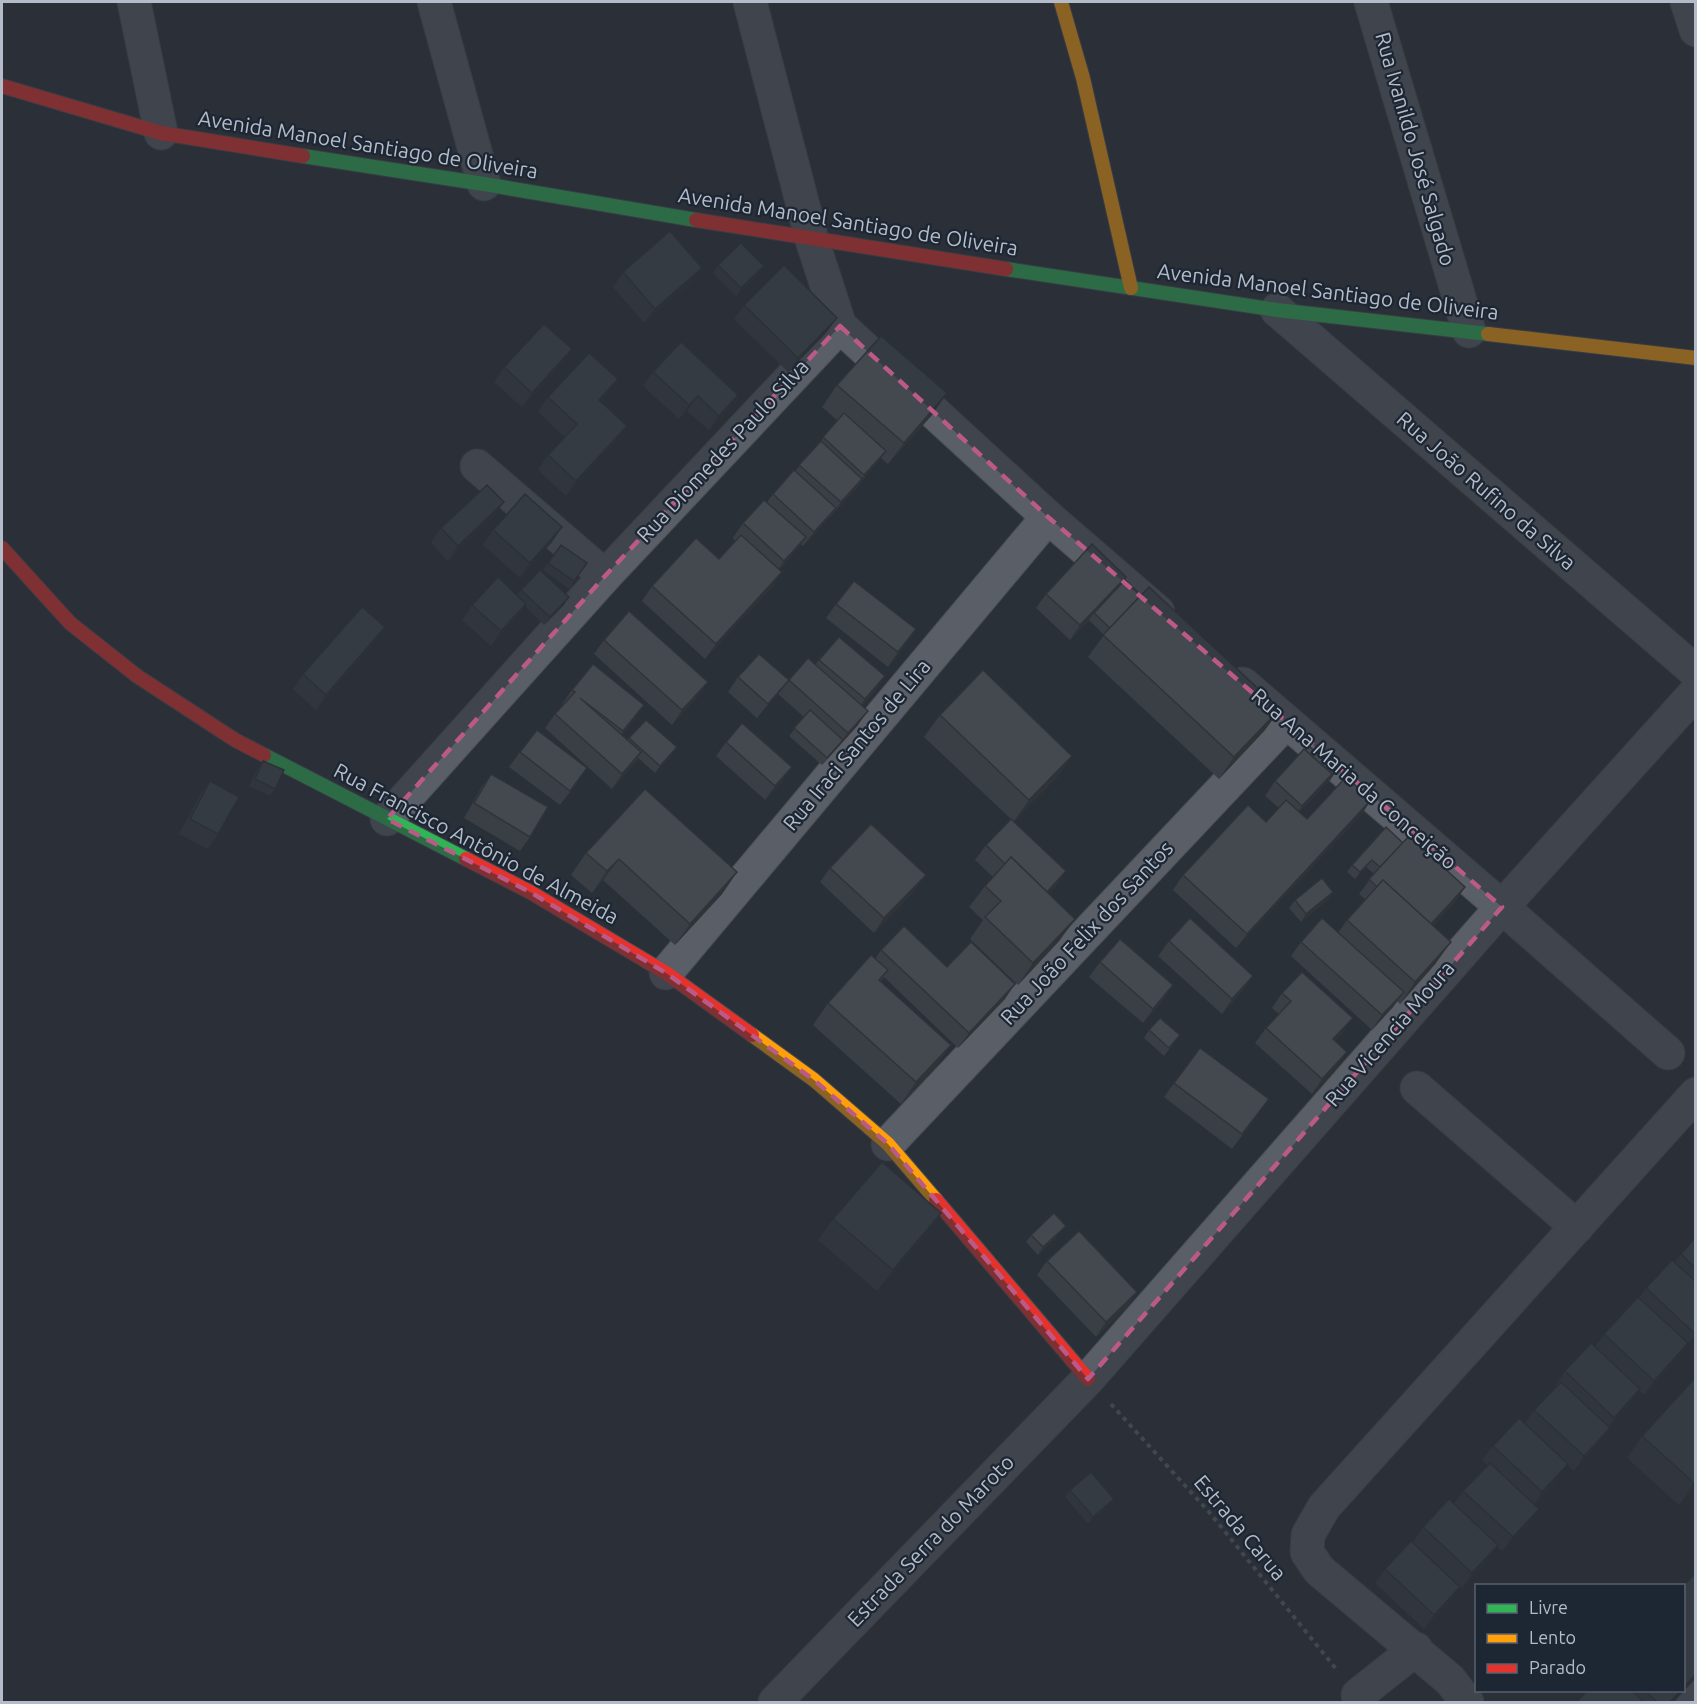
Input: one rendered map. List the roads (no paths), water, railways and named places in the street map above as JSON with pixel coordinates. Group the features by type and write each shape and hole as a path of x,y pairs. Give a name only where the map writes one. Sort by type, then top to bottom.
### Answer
{"street":[{"path":"134,2 161,133"},
{"path":"434,2 484,184"},
{"path":"750,2 812,240 840,326 1048,517 1180,631"},
{"path":"1061,2 1083,78 1131,288"},
{"name":"Rua Ivanildo José Salgado","path":"1371,2 1469,331"},
{"path":"1687,2 1695,30"},
{"name":"Avenida Manoel Santiago de Oliveira","path":"2,86 161,133 484,184 812,240 1277,310 1695,358"},
{"name":"Rua João Rufino da Silva","path":"1277,310 1695,672"},
{"name":"Rua Diomedes Paulo Silva","path":"387,819 605,576 840,326"},
{"path":"477,466 605,576"},
{"name":"Rua Iraci Santos de Lira","path":"666,973 1048,517"},
{"name":"Rua Francisco Antônio de Almeida","path":"2,548 70,623 136,676 235,740 530,892 666,973 814,1080 888,1144 1088,1379"},
{"name":"Rua Ana Maria da Conceição","path":"1225,669 1668,1053"},
{"name":"Rua Vicencia Moura","path":"1088,1379 1502,907 1695,692"},
{"name":"Rua João Felix dos Santos","path":"888,1144 1287,722"},
{"path":"1417,1088 1577,1227"},
{"path":"1467,1702 1450,1680 1319,1570 1307,1552 1308,1535 1324,1507 1695,1094"},
{"name":"Estrada Serra do Maroto","path":"775,1702 1088,1379"},
{"path":"1358,1695 1416,1650"},
{"path":"1689,1702 1695,1696"}]}
